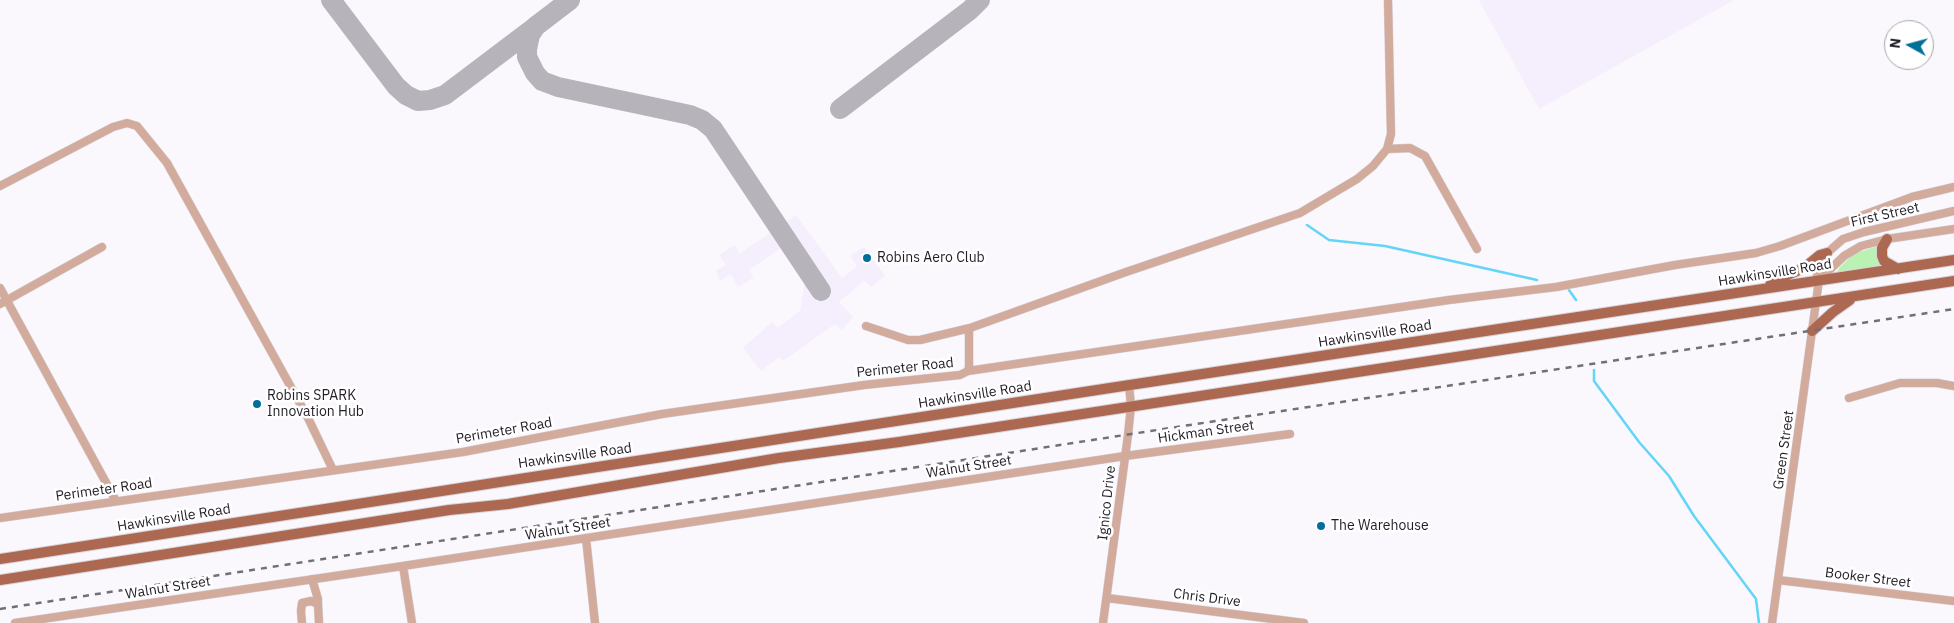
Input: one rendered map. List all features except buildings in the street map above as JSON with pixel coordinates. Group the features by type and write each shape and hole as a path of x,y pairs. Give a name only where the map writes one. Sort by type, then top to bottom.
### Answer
{"main road":[{"path":"1887,240 1882,248 1882,256 1884,261 1898,269"},
{"path":"1768,288 1774,281 1804,268 1820,255 1827,254"},
{"name":"Hawkinsville Road","path":"0,559 1954,260"},
{"path":"0,580 448,510 508,504 779,458 899,442 1954,282"},
{"path":"1812,331 1832,312 1852,298"}],"street":[{"path":"866,326 908,340 920,340 970,328 1126,272 1300,213 1357,179 1374,166 1387,149 1391,134 1388,0"},
{"path":"0,186 113,127 127,123 137,126 167,163 308,418 333,470"},
{"path":"1387,149 1410,148 1425,156 1477,249"},
{"path":"968,371 1449,300 1556,287 1646,270 1756,253 1780,246 1912,197 1954,187"},
{"name":"First Street","path":"1954,212 1852,235 1836,244 1827,254 1817,274 1819,280 1850,252 1861,246 1954,229"},
{"path":"3,302 102,247"},
{"name":"Green Street","path":"1772,623 1819,280"},
{"path":"0,288 3,302 116,501"},
{"name":"Perimeter Road","path":"0,518 463,452 662,414 864,384 960,375 968,371 970,328"},
{"path":"1849,398 1900,383 1937,383 1954,386"},
{"name":"Ignico Drive","path":"1103,623 1131,406 1129,385"},
{"name":"Hickman Street","path":"1125,456 1290,434"},
{"name":"Walnut Street","path":"15,623 1125,456"},
{"path":"586,538 595,623"},
{"path":"403,566 412,623"},
{"path":"312,579 318,598 319,623"},
{"name":"Booker Street","path":"1778,580 1954,601"},
{"name":"Chris Drive","path":"1107,598 1304,623"},
{"path":"302,623 302,603 311,601 318,604"}],"shaded area":[{"path":"1479,0 1734,0 1539,109"},
{"path":"796,215 842,278 857,266 850,256 864,247 885,276 871,287 864,281 839,302 853,317 842,330 835,324 783,361 779,357 761,371 743,348 772,322 778,328 800,311 805,281 781,248 749,270 754,278 738,287 731,274 720,281 716,271 726,265 719,255 735,245 739,254"}],"green space":[{"path":"1877,246 1877,258 1885,266 1837,273 1839,268 1849,258"}],"waterway":[{"path":"1307,225 1329,240 1385,246 1537,280"},
{"path":"1569,290 1576,300"},
{"path":"1594,370 1594,381 1639,442 1669,476 1694,516 1756,599 1759,623"}],"taxiway":[{"path":"331,0 396,86 406,95 418,101 430,100 445,95 535,27"},
{"path":"570,0 536,26 530,35 527,57 535,73 542,81 558,87 690,115 702,120 713,129 821,291"},
{"path":"840,109 970,10 980,0"}],"railway":[{"path":"0,609 1954,309"}],"place":[{"name":"Robins Aero Club","path":"867,258"},
{"name":"Robins SPARK Innovation Hub","path":"257,404"},
{"name":"The Warehouse","path":"1321,526"}]}
